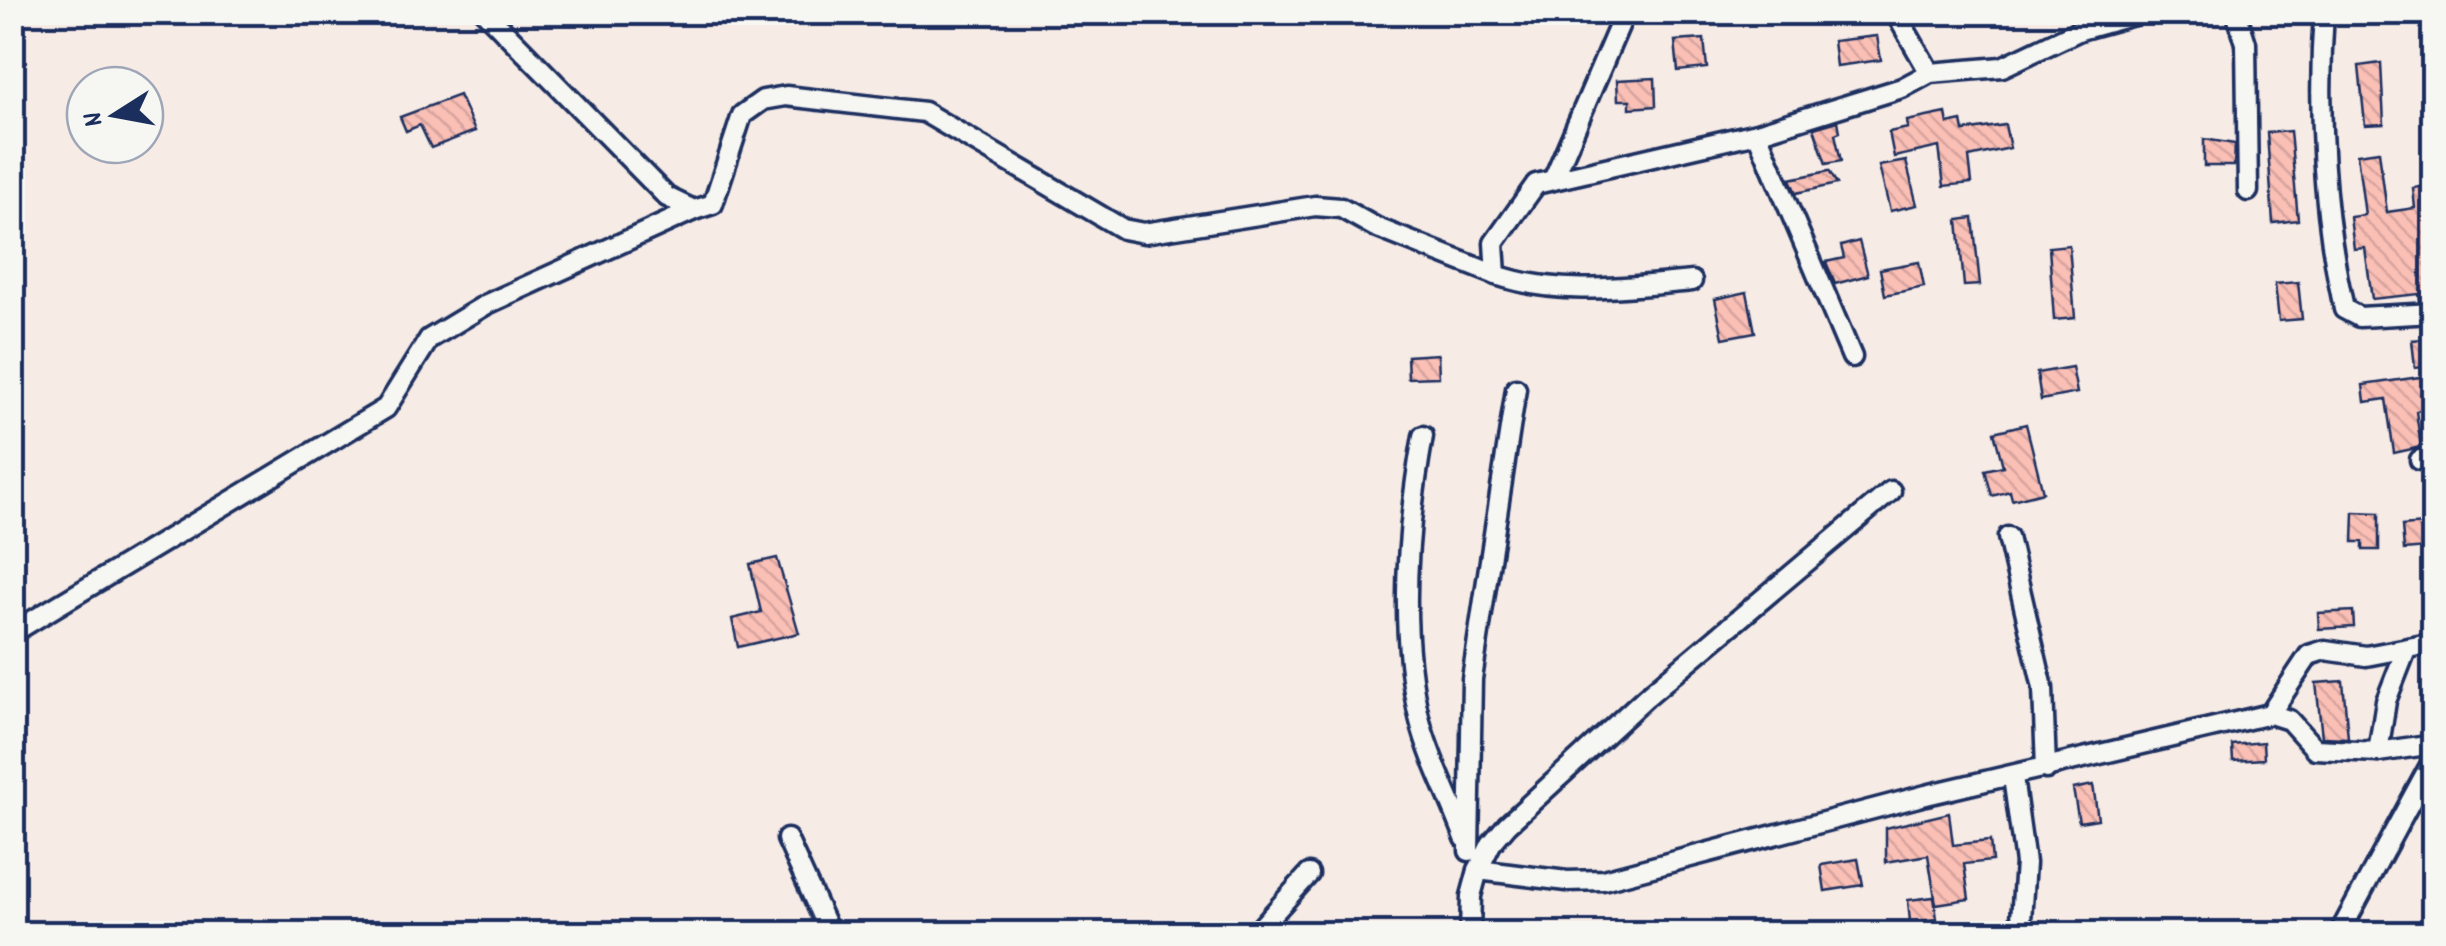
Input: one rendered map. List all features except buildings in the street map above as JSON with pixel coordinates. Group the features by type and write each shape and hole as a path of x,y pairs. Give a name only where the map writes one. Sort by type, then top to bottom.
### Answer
{"street":[{"path":"485,12 668,197 694,210"},
{"path":"1552,180 1625,12"},
{"path":"1896,12 1930,73"},
{"path":"1496,275 1494,243 1536,184 1604,172 1756,134 1902,88 1930,73 2002,68 2093,25 2145,12"},
{"path":"2236,12 2246,43 2248,190"},
{"path":"2324,12 2327,181 2334,262 2344,309 2360,317 2434,313"},
{"path":"12,633 386,408 429,340 486,304 713,204 742,114 763,100 786,96 924,112 1123,228 1144,233 1315,206 1340,208 1375,227 1531,287 1588,290 1692,281"},
{"path":"1756,134 1852,357"},
{"path":"1469,850 1472,679 1516,390"},
{"path":"1423,436 1407,525 1413,675 1430,752 1478,870"},
{"path":"1470,934 1471,896 1478,870 1491,844 1508,825 1646,697 1891,491"},
{"path":"2008,537 2043,688 2046,769"},
{"path":"2270,714 2310,656 2324,650 2366,656 2434,644"},
{"path":"2378,752 2386,701 2406,650"},
{"path":"1478,870 1568,881 1602,880 1926,795 2270,714 2289,720 2315,750 2378,752 2434,744"},
{"path":"2339,934 2434,758"},
{"path":"2013,777 2026,863 2020,934"},
{"path":"787,839 830,934"},
{"path":"1256,934 1308,874"}]}
